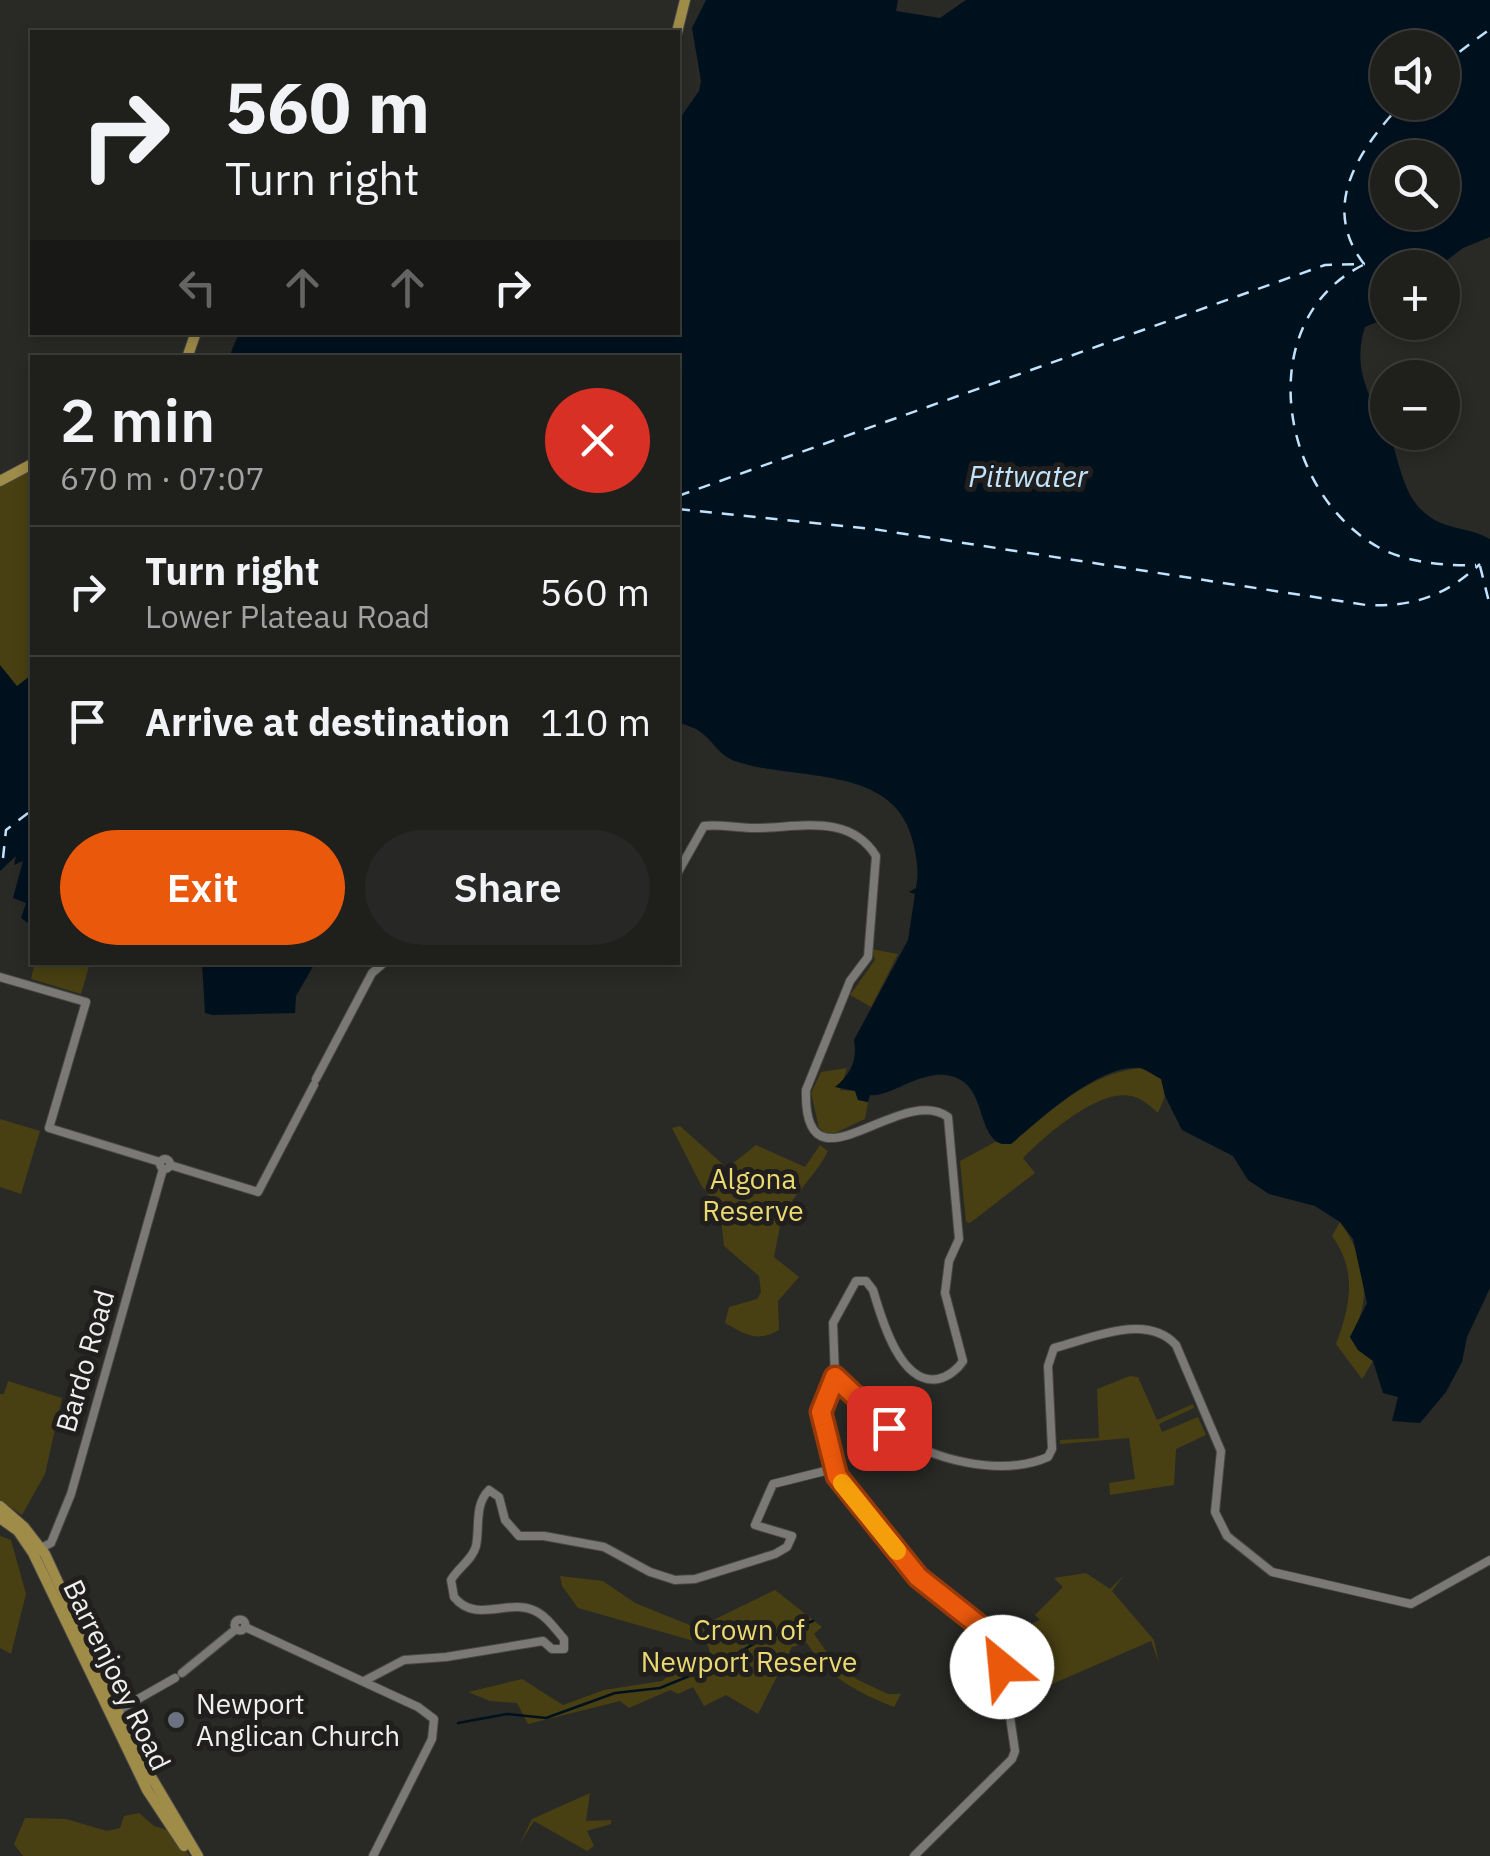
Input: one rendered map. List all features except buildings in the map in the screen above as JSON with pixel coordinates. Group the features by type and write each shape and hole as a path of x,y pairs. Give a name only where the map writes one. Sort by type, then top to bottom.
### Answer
{"main road":[{"path":"678,30 685,0"},
{"path":"0,481 30,465"},
{"name":"Barrenjoey Road","path":"0,1506 24,1526 147,1790 194,1856"},
{"name":"Barrenjoey Road","path":"0,1518 18,1531 53,1570 117,1711 194,1856"},
{"path":"53,1570 47,1582 61,1587"}],"street":[{"path":"680,868 704,826 832,826 870,845 878,866 868,957 850,980 806,1090 810,1124 818,1136 834,1141 914,1109 936,1108 948,1117 959,1238 945,1278 962,1354 961,1366 935,1380 912,1372 901,1357 870,1285 856,1281 833,1323 835,1377 821,1412 834,1469 918,1577 987,1630 1000,1649 1015,1751 1012,1759 914,1856"},
{"path":"0,977 86,1002 49,1128 258,1192 372,973 382,965"},
{"name":"Bardo Road","path":"37,1550 51,1543 69,1499 164,1165"},
{"path":"835,1377 906,1438 971,1466 1030,1462 1048,1458 1052,1448 1048,1366 1054,1348 1134,1328 1168,1336 1176,1344 1220,1451 1215,1512 1227,1536 1272,1572 1411,1604 1490,1560"},
{"path":"364,1681 408,1659 446,1657 543,1641 558,1651 564,1649 564,1638 531,1608 475,1610 454,1597 451,1580 474,1550 478,1516 484,1494 490,1490 500,1497 505,1520 518,1536 544,1536 604,1547 650,1572 675,1580 696,1579 787,1547 792,1536 754,1524 773,1484 834,1469"},
{"path":"117,1711 178,1675 240,1628 418,1707 434,1720 432,1739 374,1856"}],"green space":[{"path":"30,471 30,714 0,758 0,486"},
{"path":"871,949 898,954 871,1007 850,995 875,960"},
{"path":"34,965 89,965 81,994 31,979"},
{"path":"847,1068 840,1090 855,1091 858,1100 868,1102 865,1119 829,1136 819,1128 811,1093 821,1072"},
{"path":"1141,1068 1162,1079 1165,1096 1158,1113 1131,1096 1118,1096 1088,1107 1023,1158 1035,1173 970,1223 966,1222 960,1161 995,1142 1011,1144 1055,1107 1104,1077"},
{"path":"0,1119 40,1131 21,1194 0,1187"},
{"name":"Algona Reserve","path":"680,1126 727,1168 756,1145 805,1167 820,1145 828,1151 792,1201 811,1209 790,1204 782,1216 774,1257 799,1277 778,1301 779,1330 771,1334 751,1336 725,1323 729,1307 757,1299 761,1292 759,1276 724,1246 720,1210 701,1185 672,1128"},
{"path":"1340,1222 1355,1249 1363,1279 1362,1309 1350,1337 1358,1350 1373,1361 1362,1379 1336,1344 1349,1289 1346,1263 1332,1236"},
{"path":"1130,1376 1138,1377 1157,1420 1193,1404 1194,1408 1159,1424 1162,1432 1198,1417 1206,1435 1176,1449 1174,1485 1110,1495 1109,1483 1135,1479 1129,1438 1060,1444 1060,1440 1099,1438 1097,1389"},
{"path":"8,1381 62,1398 45,1474 22,1515 0,1500 0,1394 4,1394"},
{"path":"0,1536 11,1540 26,1594 11,1654 0,1648"},
{"path":"1086,1573 1110,1589 1124,1575 1112,1591 1154,1640 1159,1663 1151,1641 1050,1685 1043,1639 1004,1645 1003,1636 1040,1620 1035,1615 1063,1587 1054,1578"},
{"name":"Crown of Newport Reserve","path":"560,1576 603,1581 635,1603 697,1628 775,1590 822,1627 814,1634 833,1661 856,1679 888,1694 901,1694 894,1707 855,1689 824,1665 807,1643 792,1647 758,1714 726,1695 704,1706 693,1687 678,1694 670,1690 629,1708 620,1701 528,1724 517,1703 490,1701 468,1692 522,1679 563,1705 604,1690 662,1681 673,1672 687,1669 683,1657 710,1653 708,1645 578,1608 562,1586"},
{"path":"590,1793 586,1821 611,1820 611,1824 587,1831 594,1846 587,1851 534,1821 519,1845 532,1819"},
{"path":"139,1813 154,1826 170,1831 190,1856 23,1856 14,1844 25,1818 66,1819 107,1831 120,1828 124,1816"}],"water":[{"name":"Pittwater","path":"706,0 898,0 896,11 940,18 966,0 1490,0 1490,237 1460,250 1370,250 1370,325 1365,327 1360,350 1370,396 1370,450 1394,450 1412,498 1433,519 1490,539 1490,1288 1467,1337 1462,1362 1446,1392 1420,1423 1392,1421 1398,1397 1383,1393 1373,1361 1358,1350 1350,1337 1367,1303 1353,1239 1340,1222 1315,1206 1269,1194 1248,1180 1233,1156 1182,1130 1161,1079 1148,1071 1124,1069 1107,1074 1054,1108 1011,1144 993,1138 975,1096 959,1079 945,1075 924,1077 886,1093 870,1095 868,1102 858,1100 855,1091 835,1087 852,1067 854,1040 908,940 915,894 909,892 916,888 917,876 913,842 903,817 886,799 865,787 735,761 699,731 680,723 680,355 230,355 238,335 680,335 680,118 699,91 701,81 692,28"},
{"path":"0,665 17,686 30,676 30,925 21,918 26,903 13,898 23,861 14,865 16,856 0,871"},
{"path":"202,965 314,965 296,996 295,1013 205,1013"}],"waterway":[{"path":"458,1723 507,1714 546,1718 615,1693 660,1688 716,1665 761,1640 813,1621"}],"ferry route":[{"path":"1460,52 1490,29"},
{"path":"1364,264 1351,242 1345,198 1361,157 1388,120"},
{"path":"680,495 1325,265 1365,264"},
{"path":"1363,265 1327,291 1304,325 1292,364 1291,406 1300,448 1318,488 1344,521 1378,547 1426,562 1476,565"},
{"path":"680,509 873,529 1366,605 1399,604 1428,597 1480,564"},
{"path":"1480,566 1490,606"},
{"path":"3,858 6,830 30,812"}],"slow traffic":[{"path":"842,1483 897,1551"}],"place":[{"name":"Newport Anglican Church","path":"176,1720"}],"route":[{"path":"889,1428 850,1387 835,1377 821,1412 837,1476 918,1577 995,1638 1002,1667"}]}
